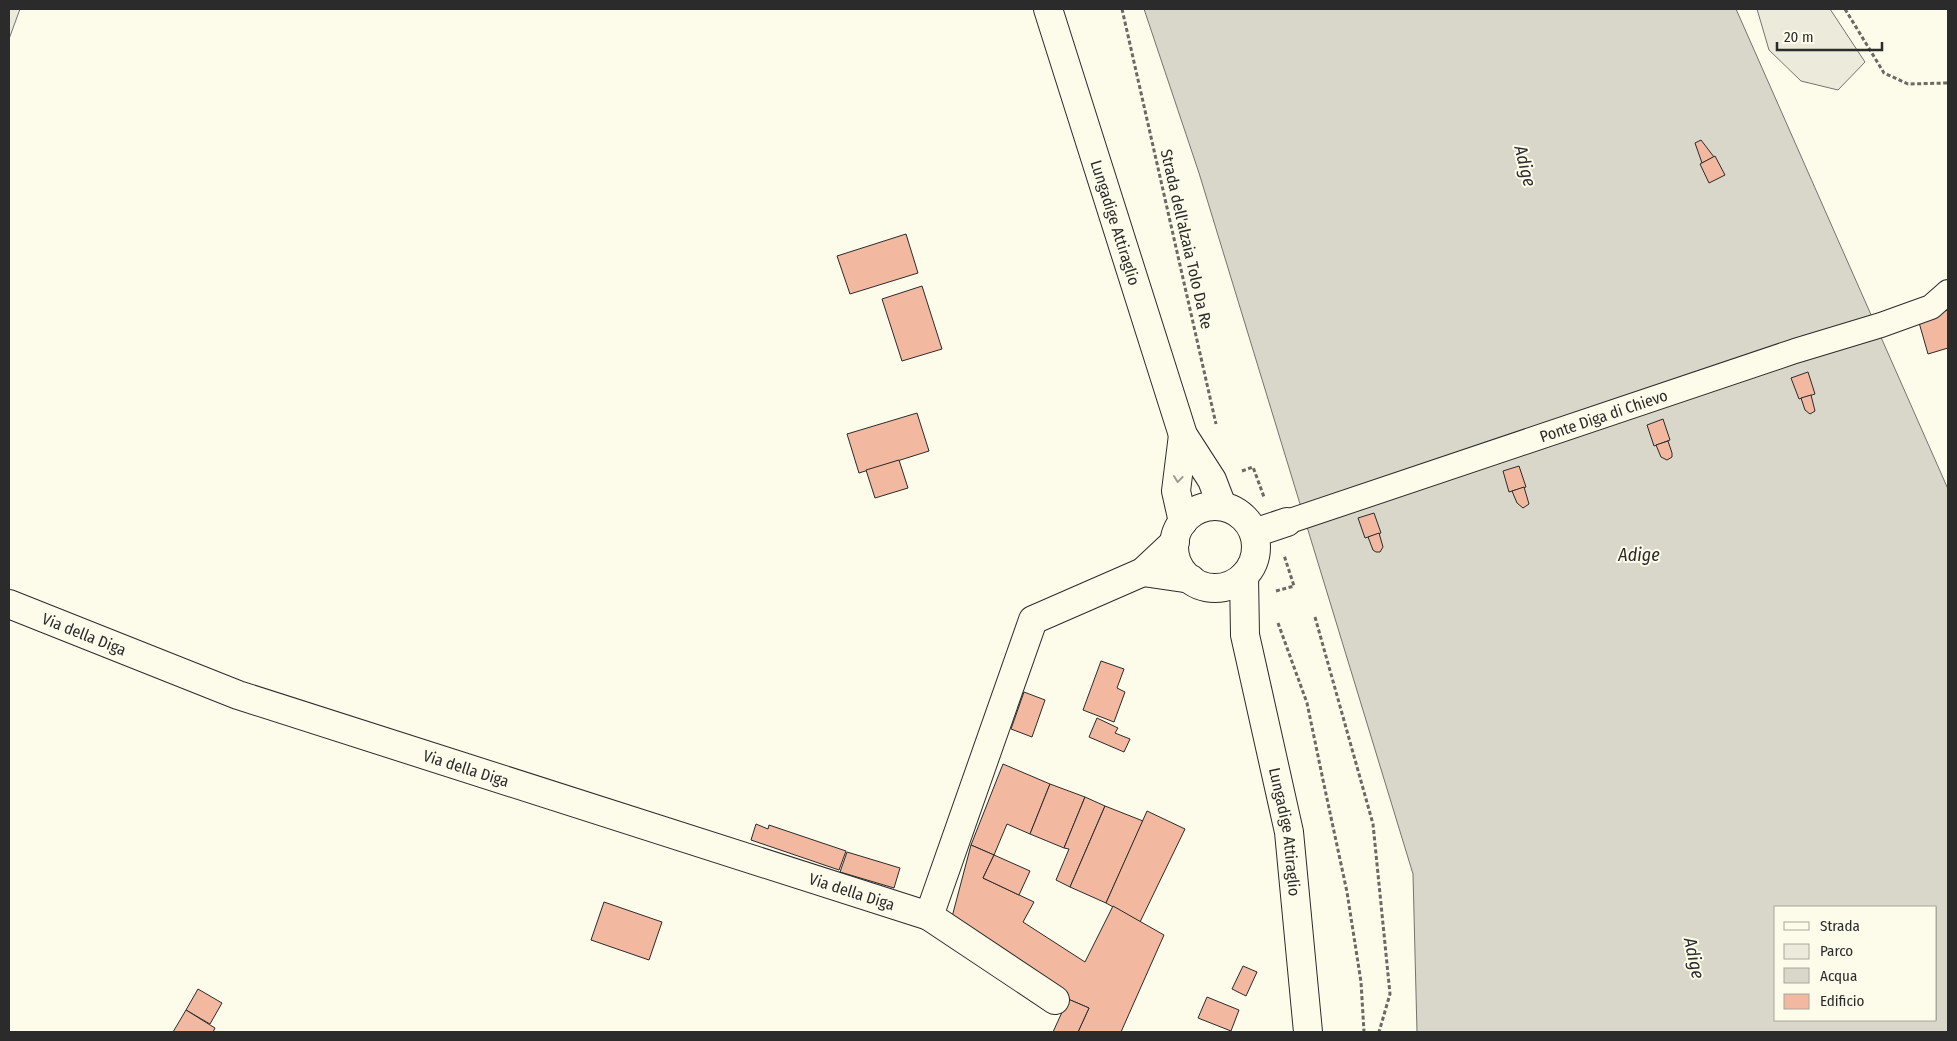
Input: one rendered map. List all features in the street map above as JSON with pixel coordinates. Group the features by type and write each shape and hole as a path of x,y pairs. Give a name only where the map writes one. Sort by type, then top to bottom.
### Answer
{"street":[{"name":"Lungadige Attiraglio","path":"1048,9 1183,435 1212,480 1222,506"},
{"name":"Ponte Diga di Chievo","path":"1272,528 1795,350 1881,325 1931,307 1948,292"},
{"name":"Lungadige Attiraglio","path":"1183,435 1176,491 1179,532 1175,552 1178,563 1183,572 1199,583 1245,635"},
{"path":"929,916 1033,620 1143,572 1196,511 1213,506 1222,506 1242,515 1249,523 1272,528"},
{"name":"Lungadige Attiraglio","path":"1272,528 1256,544 1255,556 1251,567 1244,576 1245,635 1288,832 1308,1032"},
{"path":"1143,572 1221,587 1233,584 1244,576"},
{"name":"Via della Diga","path":"9,604 238,695 929,916 1055,1000"}],"path":[{"name":"Strada dell'alzaia Tolo Da Re","path":"1122,9 1216,427"},
{"path":"1845,9 1884,73 1908,84 1948,83"},
{"path":"1236,473 1253,467 1272,528 1294,586 1268,594"},
{"path":"1315,617 1373,824 1390,994 1379,1032"},
{"path":"1278,620 1306,704 1347,892 1360,982 1364,1032"}],"green space":[{"path":"9,9 20,9 9,39"},
{"path":"1757,9 1830,9 1865,62 1838,90 1801,81 1769,50"}],"water":[{"name":"Adige","path":"1144,9 1736,9 1948,489 1948,1032 1417,1032 1413,874 1199,173"}],"building":[{"path":"1701,140 1714,157 1702,163 1695,143"},
{"path":"1715,156 1725,175 1709,183 1700,164"},
{"path":"906,234 918,273 850,294 837,256"},
{"path":"922,286 942,349 902,361 882,299"},
{"path":"1948,310 1948,348 1928,354 1918,319"},
{"path":"1808,372 1815,394 1799,399 1791,378"},
{"path":"1811,395 1815,411 1810,414 1805,410 1801,398"},
{"path":"917,413 929,451 859,473 847,434"},
{"path":"1663,419 1670,440 1654,446 1647,425"},
{"path":"1668,441 1672,457 1667,460 1661,457 1656,445"},
{"path":"899,460 908,488 875,498 866,470"},
{"path":"1519,466 1526,487 1509,492 1503,471"},
{"path":"1524,487 1529,504 1523,508 1517,503 1512,491"},
{"path":"1374,513 1381,533 1365,538 1358,518"},
{"path":"1379,533 1383,547 1380,552 1376,552 1373,550 1368,537"},
{"path":"1101,661 1124,669 1117,688 1125,692 1114,722 1083,710"},
{"path":"1024,692 1045,700 1032,737 1011,729"},
{"path":"1097,718 1118,728 1115,733 1130,739 1124,752 1089,737"},
{"path":"1003,764 1050,784 1030,834 1007,824 994,855 971,845"},
{"path":"1050,784 1085,797 1064,848 1030,834"},
{"path":"1085,797 1105,806 1070,887 1056,880 1069,849 1064,848"},
{"path":"1105,806 1143,821 1106,903 1070,887"},
{"path":"1147,811 1185,829 1140,922 1106,903"},
{"path":"756,824 768,829 769,825 846,851 839,870 751,840"},
{"path":"971,845 994,855 983,878 1034,902 1023,922 1085,962 1113,906 1164,935 1121,1032 1078,1032 1089,1008 1068,999 952,917"},
{"path":"847,852 900,868 894,888 840,872"},
{"path":"994,855 1030,871 1019,895 983,878"},
{"path":"604,902 662,922 649,960 591,940"},
{"path":"1243,966 1257,972 1246,996 1232,989"},
{"path":"198,989 222,1003 210,1024 186,1010"},
{"path":"1207,997 1239,1010 1231,1031 1198,1018"},
{"path":"1068,999 1089,1008 1078,1032 1053,1032"},
{"path":"186,1010 215,1028 213,1032 173,1032"}]}
